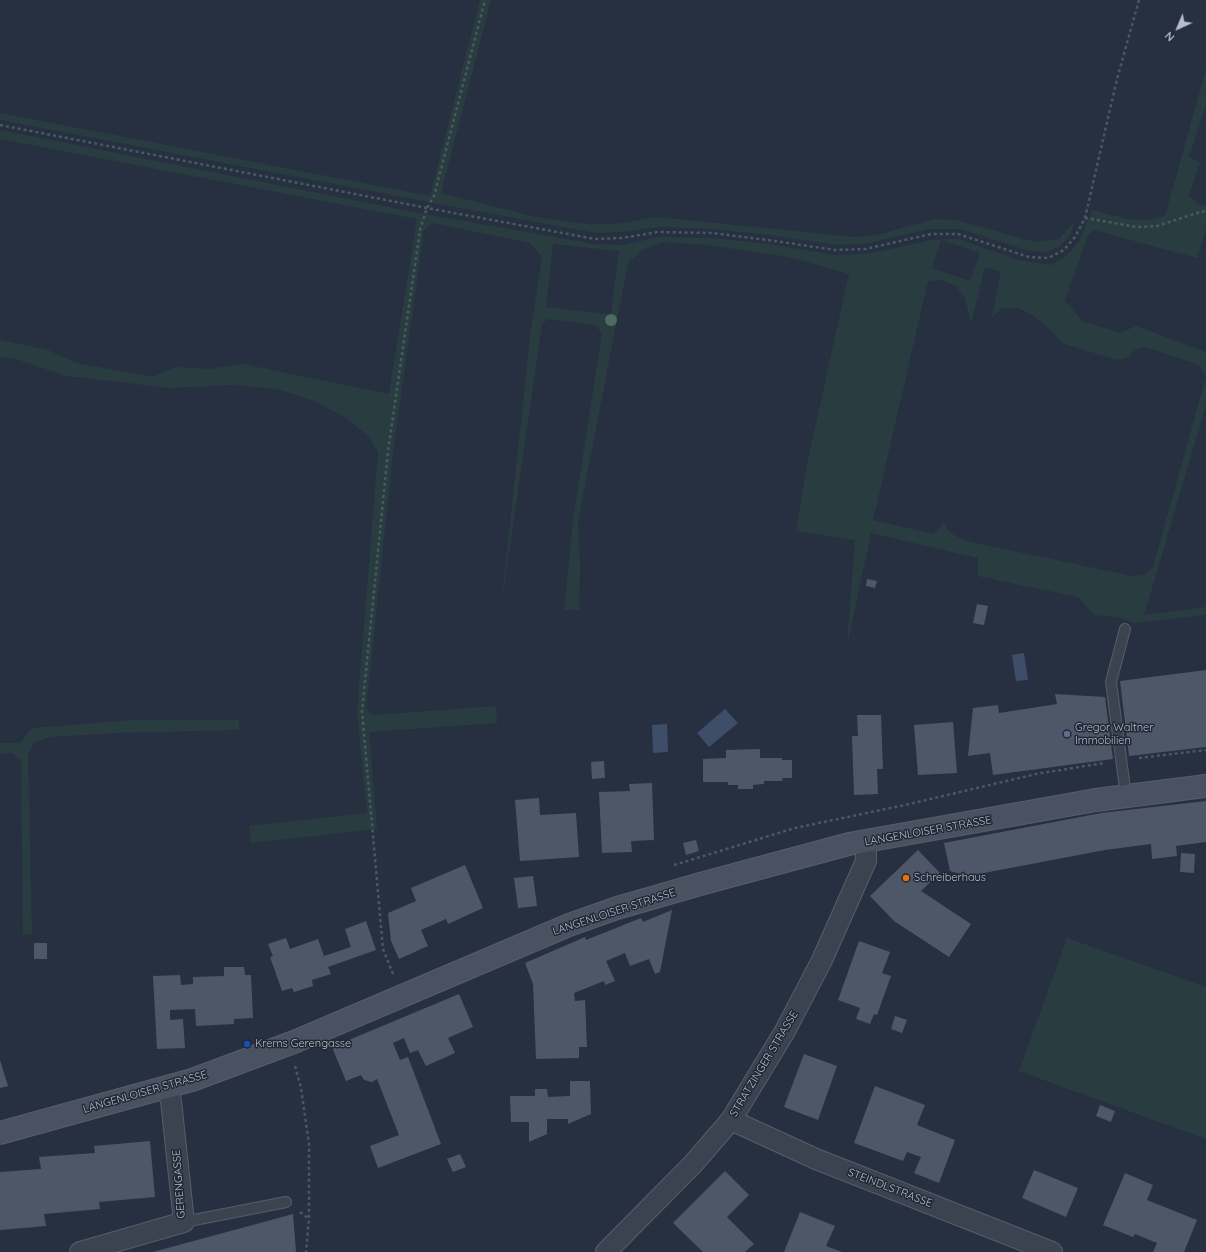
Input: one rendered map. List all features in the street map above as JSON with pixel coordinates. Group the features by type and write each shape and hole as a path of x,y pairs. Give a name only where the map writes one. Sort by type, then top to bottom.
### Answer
{"street":[{"name":"LANGENLOISER STRASSE","path":"0,1132 192,1080 294,1042 569,924 617,908 704,883 849,844 1096,800 1206,786"},
{"name":"STRATZINGER STRASSE","path":"606,1252 693,1164 731,1120 785,1031 822,960 866,861 866,842"},
{"name":"GERENGASSE","path":"80,1252 184,1222 171,1102 167,1088"},
{"name":"STEINDLSTRASSE","path":"731,1120 816,1159 1052,1252"}],"lane":[{"path":"1125,629 1111,682 1126,796"},
{"path":"184,1222 286,1202"}],"path":[{"path":"403,996 383,949 362,711 388,451 420,230 427,208 434,196 485,0"},
{"path":"0,125 595,239 622,238 657,232 712,233 835,250 865,249 931,234 958,234 1029,257 1048,258 1064,250 1075,237 1085,218 1117,79 1139,0"},
{"path":"1085,218 1137,227 1150,227 1157,226 1196,212 1206,211"},
{"path":"293,1059 301,1088 309,1144 309,1219 306,1252"}],"green space":[{"path":"480,0 491,0 441,193 536,217 585,224 616,224 656,217 854,237 877,235 934,219 956,220 1035,242 1059,239 1075,221 1070,235 1060,246 1047,252 1030,251 960,229 929,229 865,244 836,245 769,235 713,229 657,227 622,232 596,233 0,120 0,113 430,196"},
{"path":"1206,69 1206,105 1189,157 1200,162 1189,196 1198,204 1206,205 1206,230 1197,258 1094,230 1088,235 1065,300 1082,321 1120,333 1136,326 1206,352 1206,377 1206,405 1144,615 1206,607 1206,615 1134,623 1117,617 1094,615 1078,597 978,576 978,558 871,533 847,646 855,540 796,531 807,464 849,274 789,257 708,245 663,242 642,250 628,263 578,521 580,567 579,610 564,610 573,521 602,333 595,325 548,319 542,324 501,607 531,329 542,257 530,243 433,223 424,230 393,452 366,709 374,715 496,706 497,723 369,732 377,829 251,843 249,826 367,813 357,712 378,452 367,435 346,418 314,401 278,389 233,385 170,388 67,376 16,359 0,357 0,340 48,350 76,363 153,377 175,367 209,369 243,364 389,394 417,219 0,139 0,130 419,213 594,244 623,245 659,237 712,238 769,244 835,255 867,254 931,240 959,239 1018,260 1051,265 1068,255 1080,240 1092,210 1128,219 1149,220 1165,216","holes":["941,240 980,253 970,281 932,268","553,244 619,251 611,315 546,307","985,267 1001,272 992,317 1002,308 1018,308 1031,314 1053,332 1062,343 1117,360 1127,358 1135,350 1145,347 1199,365 1206,377 1153,567 1144,575 1132,576 966,541 950,533 944,523 933,534 873,520 928,281 941,280 956,286 965,298 971,324"]},
{"path":"133,720 239,720 239,730 115,733 49,737 34,743 28,754 32,934 23,935 21,760 12,753 0,754 0,743 20,743 32,728"},
{"path":"1067,938 1206,987 1206,1139 1019,1071"}],"water":[{"path":"1024,653 1028,680 1016,681 1012,655"},
{"path":"725,709 738,723 709,747 697,733"},
{"path":"667,724 668,752 653,753 652,725"}],"building":[{"path":"867,579 877,581 875,588 866,586"},
{"path":"977,604 988,606 984,625 973,623"},
{"path":"1206,670 1206,747 1129,756 1120,681"},
{"path":"1055,694 1105,697 1113,759 993,775 990,753 968,756 973,708 998,705 999,713 1057,704"},
{"path":"857,715 881,715 883,769 877,769 878,794 854,795 852,736 858,736"},
{"path":"953,722 957,773 918,775 914,725"},
{"path":"760,749 760,758 782,758 782,760 792,760 792,778 783,778 782,781 764,781 764,784 753,785 753,789 738,789 738,785 728,785 728,782 703,782 703,759 726,758 726,750"},
{"path":"604,761 605,778 592,779 591,762"},
{"path":"652,783 654,840 631,841 632,852 602,853 599,792 630,791 629,784"},
{"path":"539,798 540,815 576,813 579,857 520,861 515,800"},
{"path":"1206,801 1206,842 1176,846 1177,856 1152,859 1151,844 1105,850 968,876 950,871 944,843 1101,813"},
{"path":"696,840 699,851 686,855 683,843"},
{"path":"918,850 940,873 921,891 971,924 949,957 894,921 870,896"},
{"path":"1181,853 1195,854 1194,873 1180,872"},
{"path":"465,865 483,908 448,924 446,919 421,930 428,946 399,959 391,941 388,913 416,901 411,888"},
{"path":"533,876 537,906 518,908 514,878"},
{"path":"672,910 660,972 655,974 649,959 630,966 625,953 606,961 615,981 605,985 604,981 574,993 575,1001 585,1000 587,1047 579,1047 579,1058 536,1059 533,984 525,963 585,937 586,940 641,918 643,922"},
{"path":"366,921 376,950 328,967 331,974 312,980 313,986 294,992 292,988 282,991 270,957 273,956 268,944 286,938 290,949 318,939 324,956 351,947 345,929"},
{"path":"859,941 890,952 882,973 891,976 877,1015 874,1014 870,1024 856,1019 860,1008 838,1000"},
{"path":"34,943 47,943 47,959 34,959"},
{"path":"224,967 244,967 245,975 251,975 253,1018 234,1019 234,1024 196,1026 195,1009 170,1010 170,1020 183,1019 185,1048 157,1049 153,976 180,975 181,985 193,984 193,977 224,976"},
{"path":"459,994 473,1027 448,1038 455,1053 426,1066 418,1050 410,1053 404,1038 393,1043 400,1060 408,1057 441,1144 378,1168 370,1146 399,1135 377,1079 372,1082 364,1080 361,1075 346,1081 332,1047"},
{"path":"895,1016 907,1020 902,1033 891,1029"},
{"path":"804,1054 837,1066 818,1120 784,1107"},
{"path":"0,1060 8,1086 0,1088"},
{"path":"570,1081 590,1081 591,1114 568,1124 568,1119 547,1119 547,1134 529,1142 529,1122 511,1122 510,1096 535,1096 535,1089 547,1089 548,1097 570,1096"},
{"path":"875,1086 925,1105 917,1125 955,1140 939,1183 914,1173 921,1157 907,1152 903,1161 854,1143"},
{"path":"1100,1105 1115,1111 1111,1122 1096,1116"},
{"path":"150,1141 155,1197 99,1202 100,1209 44,1214 46,1226 0,1230 0,1172 41,1169 39,1157 95,1153 94,1146"},
{"path":"460,1154 466,1167 453,1172 447,1159"},
{"path":"1034,1170 1078,1188 1066,1217 1022,1198"},
{"path":"725,1171 749,1195 727,1217 754,1244 745,1252 703,1252 673,1223"},
{"path":"1125,1173 1153,1185 1147,1200 1197,1220 1184,1252 1153,1252 1157,1243 1135,1234 1133,1237 1103,1225"},
{"path":"800,1212 835,1226 826,1246 842,1252 784,1252"},
{"path":"293,1214 296,1252 153,1252"}],"place":[{"name":"Gregor Waltner Immobilien","path":"1067,734"},
{"name":"Schreiberhaus","path":"906,878"},
{"name":"Krems Gerengasse","path":"247,1044"}]}
